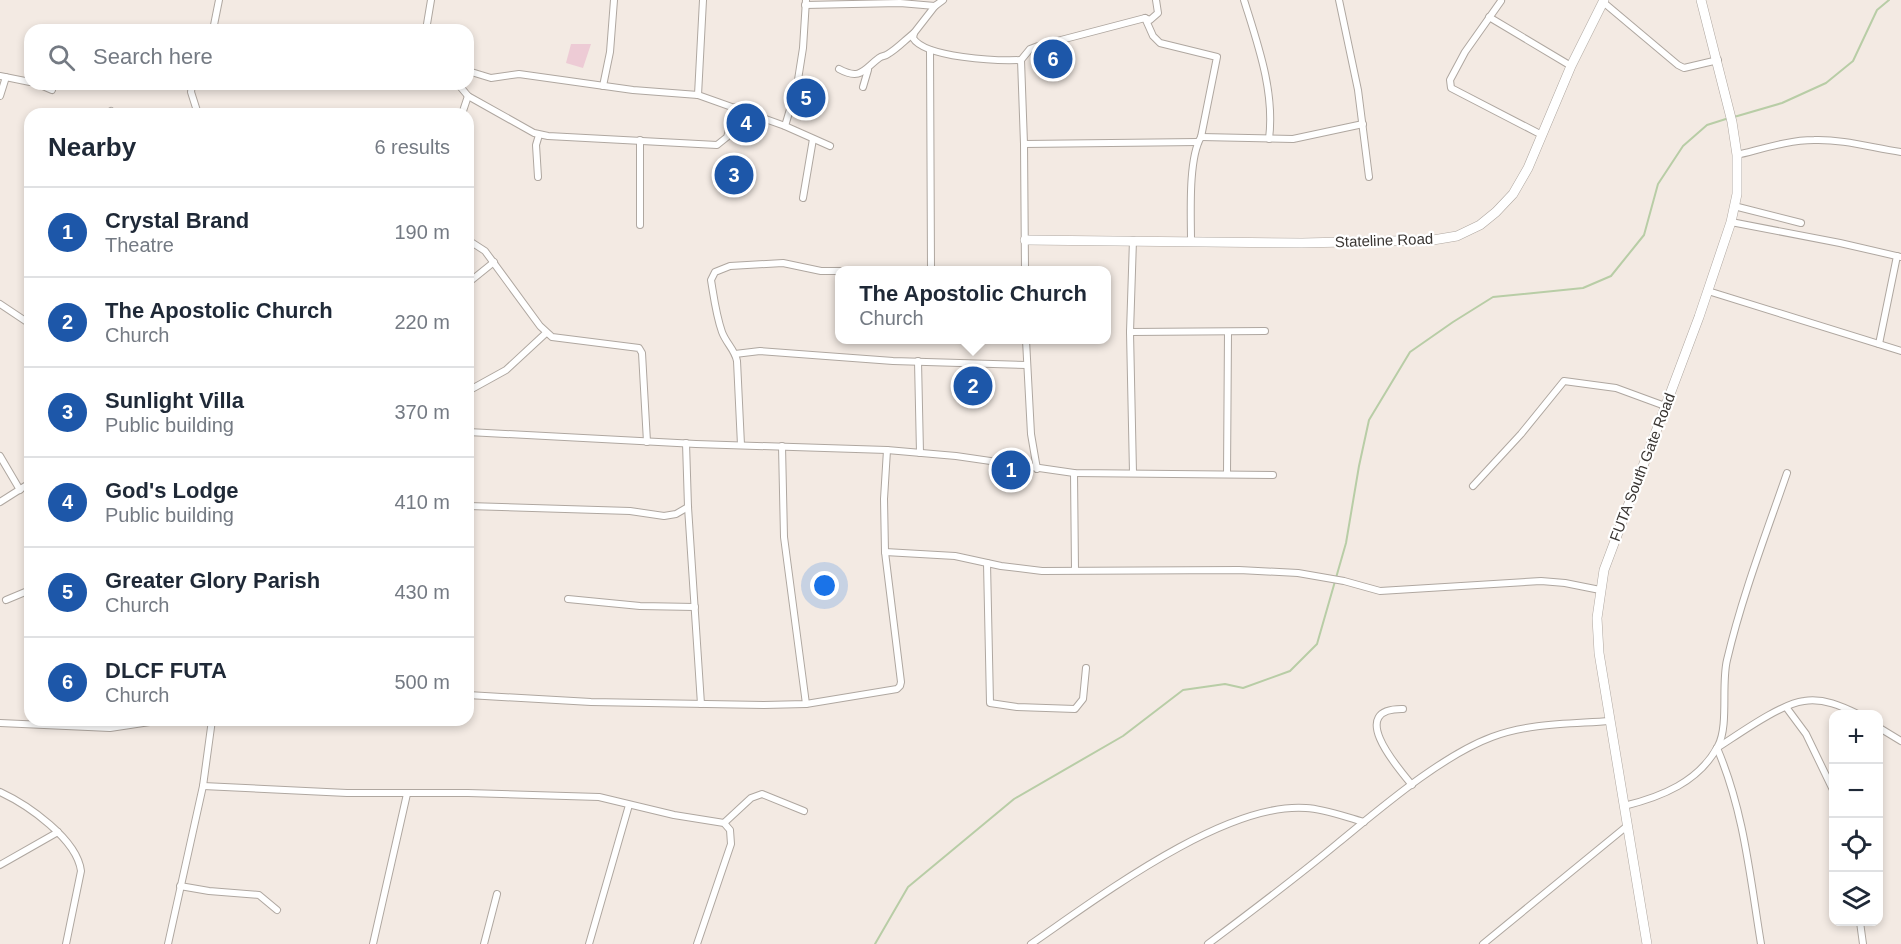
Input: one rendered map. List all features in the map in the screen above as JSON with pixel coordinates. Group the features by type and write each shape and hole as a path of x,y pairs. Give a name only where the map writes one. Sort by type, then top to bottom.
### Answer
{"main road":[{"name":"FUTA South Gate Road","path":"1647,944 1599,653 1597,618 1604,570 1613,542 1708,291 1731,222 1737,194 1737,155 1731,117 1701,0"},
{"name":"Stateline Road","path":"1025,240 1302,243 1433,240 1457,236 1480,225 1513,194 1528,168 1540,134 1603,1"}],"street":[{"path":"214,24 219,0"},
{"path":"427,24 431,0"},
{"path":"603,86 610,52 614,0"},
{"path":"698,95 703,0"},
{"path":"863,87 868,70 880,57 888,54 914,33 935,6 943,0"},
{"path":"1025,266 1021,60 1030,49 1038,46 1145,18 1150,20 1158,13 1156,0"},
{"path":"1244,0 1255,29 1265,75 1271,113 1269,139"},
{"path":"1347,0 1339,1 1352,56 1369,177"},
{"path":"1501,1 1465,52 1450,80 1450,85 1451,88 1540,134"},
{"path":"1603,1 1684,68 1718,60"},
{"path":"785,126 797,86 803,48 806,3 900,3 935,6"},
{"path":"1489,17 1571,66"},
{"path":"1145,18 1153,36 1160,43 1217,57 1199,139 1190,195 1191,241"},
{"path":"914,33 913,38 917,44 930,50 983,60 1021,60"},
{"path":"930,50 930,266"},
{"path":"839,69 847,74 868,70"},
{"path":"474,73 491,78 519,74 603,86 698,95 736,107 830,146"},
{"path":"0,96 3,76 24,81"},
{"path":"191,90 196,108"},
{"path":"463,90 468,96 539,135 717,145 727,137 736,107"},
{"path":"464,108 468,96"},
{"path":"1024,144 1293,139 1363,124"},
{"path":"538,177 536,145 539,135"},
{"path":"803,198 813,139"},
{"path":"640,140 640,225"},
{"path":"1737,155 1801,140 1834,141 1901,152"},
{"path":"1734,206 1801,224"},
{"path":"1731,222 1899,257 1879,344"},
{"path":"1133,240 1130,332 1133,473"},
{"path":"474,244 485,250 546,333 558,339 639,348 642,353 647,442"},
{"path":"474,279 494,262"},
{"path":"741,445 735,354 722,333 717,315 711,280 715,272 730,267 783,263 821,271 835,271"},
{"path":"1708,291 1901,351"},
{"path":"0,304 24,320"},
{"path":"1130,332 1265,331"},
{"path":"1227,474 1228,332"},
{"path":"474,388 506,370 546,333"},
{"path":"1026,344 1031,434 1037,469"},
{"path":"735,354 760,351 1027,365"},
{"path":"918,361 920,453"},
{"path":"1473,486 1521,434 1564,381 1616,388 1665,406"},
{"path":"474,432 647,442 887,450 956,456 1074,473 1273,475"},
{"path":"687,443 688,507 701,704"},
{"path":"782,446 784,537 806,705"},
{"path":"474,694 591,702 806,705 892,690 900,686 885,552 884,498 887,450"},
{"path":"0,456 20,490"},
{"path":"1761,944 1741,820 1717,748 1722,731 1726,663 1787,472"},
{"path":"1074,473 1075,570"},
{"path":"0,502 24,487"},
{"path":"474,506 620,510 664,516 676,514 688,507"},
{"path":"885,552 955,556 1017,568 1298,573 1344,581 1380,591 1541,581 1600,590"},
{"path":"987,563 990,704 1075,709 1083,699 1086,668"},
{"path":"6,600 24,592"},
{"path":"568,599 640,606 695,607"},
{"path":"1624,806 1665,794 1679,786 1691,777 1717,748 1786,707 1803,701 1819,700 1850,710"},
{"path":"1786,707 1806,734 1829,783"},
{"path":"1402,709 1388,709 1383,712 1376,724 1377,732 1393,761 1412,785"},
{"path":"1208,944 1412,785 1451,759 1491,737 1542,726 1610,721"},
{"path":"0,723 24,724"},
{"path":"66,726 110,728 124,726"},
{"path":"168,944 203,786 211,726"},
{"path":"1883,730 1901,741"},
{"path":"203,786 407,794 499,793 599,797 629,806 724,823 730,830 731,844 697,944"},
{"path":"0,792 43,819 58,832 76,857 81,871 66,944"},
{"path":"373,944 407,794"},
{"path":"724,823 751,798 762,794 804,811"},
{"path":"589,944 629,806"},
{"path":"1031,944 1171,852 1246,817 1290,808 1307,808 1364,822"},
{"path":"1483,944 1627,826"},
{"path":"0,866 58,832"},
{"path":"180,886 259,895 277,910"},
{"path":"484,944 497,894"},
{"path":"1861,926 1863,944"}],"shaded area":[{"path":"571,44 591,44 583,68 566,63"}],"waterway":[{"path":"1734,117 1782,103 1826,83 1853,61 1877,10 1889,0"},
{"path":"875,944 908,887 1014,799 1123,736 1183,690 1225,684 1243,688 1290,671 1317,644 1346,543 1369,420 1410,352 1493,297 1583,288 1611,276 1644,235 1658,184 1683,146 1707,125 1729,118"}],"place":[{"name":"DLCF FUTA","path":"1053,59"},
{"name":"Greater Glory Parish","path":"806,98"},
{"name":"God's Lodge","path":"746,123"},
{"name":"Sunlight Villa","path":"734,175"},
{"name":"The Apostolic Church","path":"973,386"},
{"name":"Crystal Brand","path":"1011,470"}]}
